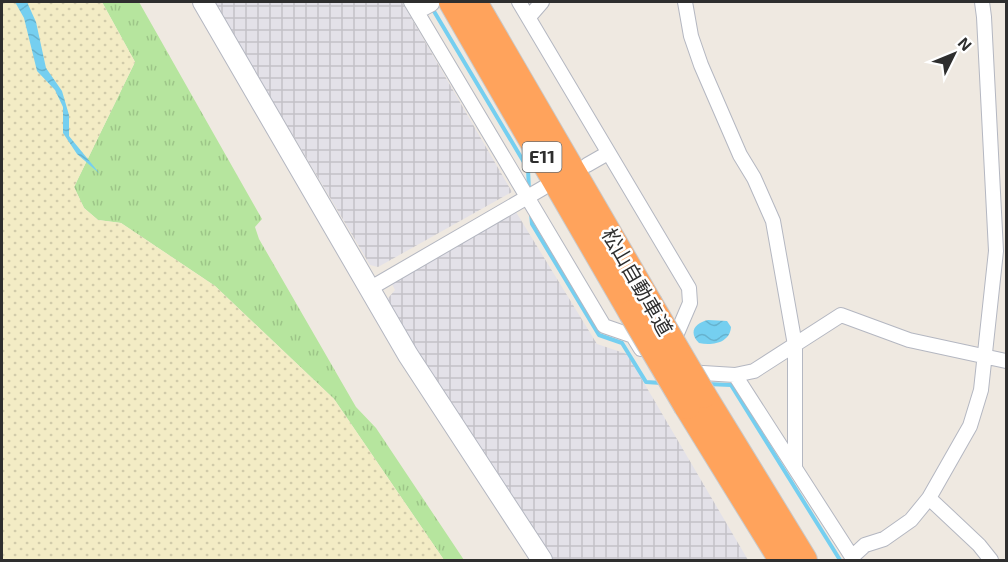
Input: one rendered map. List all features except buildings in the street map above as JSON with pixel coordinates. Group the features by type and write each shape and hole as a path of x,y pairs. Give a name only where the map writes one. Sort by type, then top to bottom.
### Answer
{"highway":[{"name":"松山自動車道","path":"442,2 641,308"},
{"name":"松山自動車道","path":"474,2 782,561"},
{"name":"松山自動車道","path":"695,400 804,561"}],"street":[{"path":"203,2 408,356 542,561"},
{"path":"442,2 414,7 604,326 633,336 654,370 735,375 754,371 841,315 909,340 1006,361"},
{"path":"519,2 689,288 690,303 671,346 674,371"},
{"path":"529,17 542,2"},
{"path":"686,2 691,36 700,65 740,155 758,186 773,221 795,345 795,469"},
{"path":"735,375 853,559 865,545 884,539 911,520 929,498 970,426 981,390 996,251 1001,233 982,2"},
{"path":"587,165 608,153"},
{"path":"369,290 543,188"},
{"path":"929,498 979,545 991,561"}],"shaded area":[{"path":"214,2 402,2 512,192 378,267 370,265"},
{"path":"516,212 597,344 627,354 748,560 550,560 384,303 395,290 392,284"}],"green space":[{"path":"102,2 139,2 262,219 255,227 259,239 356,407 376,428 464,560 444,560 334,399 215,286 121,223 98,220 84,208 74,187 135,62"}],"sand":[{"path":"2,2 102,2 135,62 74,187 84,208 98,220 121,223 215,286 334,399 444,560 2,560"}],"water":[{"path":"15,2 27,2 36,22 46,68 62,91 69,115 69,136 100,174 77,154 63,133 63,107 55,90 37,71 24,18"},
{"path":"708,320 727,321 731,327 724,340 709,344 699,343 694,335 694,328"}],"waterway":[{"path":"432,8 528,169 529,190"},
{"path":"531,213 532,224 599,335 622,343 646,382 661,383"},
{"path":"707,384 731,385 840,560"}]}
